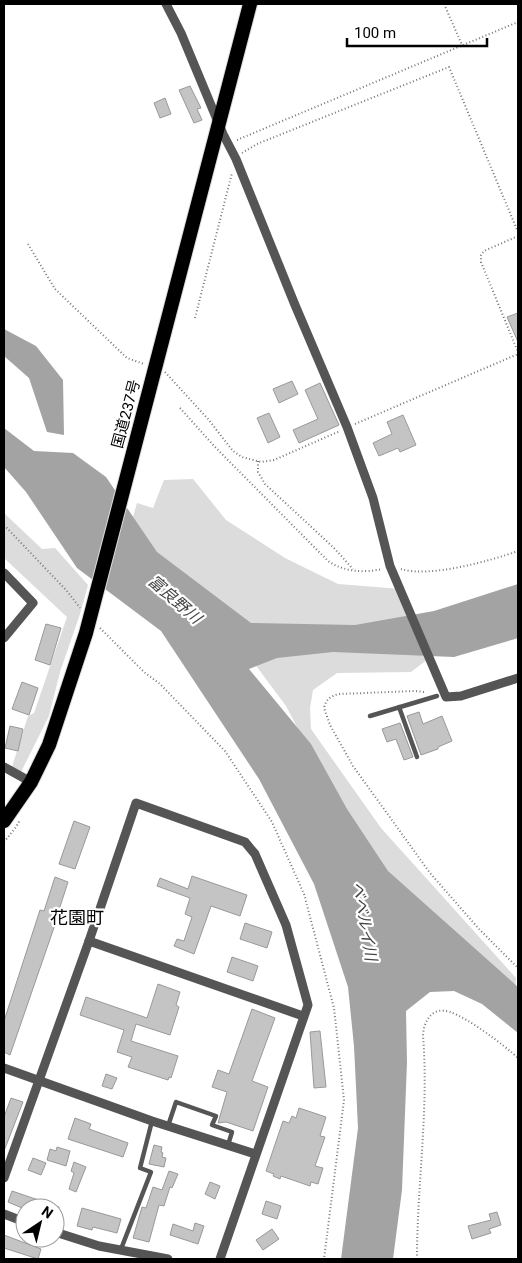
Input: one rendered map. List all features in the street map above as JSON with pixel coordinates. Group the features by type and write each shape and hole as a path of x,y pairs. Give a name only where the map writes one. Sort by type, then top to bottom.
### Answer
{"highway":[{"name":"国道237号","path":"4,821 31,782 49,745 86,633 88,608 130,464 250,4"}],"street":[{"path":"166,4 181,33 228,145 236,159 295,305 348,427 373,498 392,569 440,692 446,697 454,697 518,678"},
{"path":"4,573 33,603 4,638"},
{"path":"4,767 31,782"},
{"path":"4,1178 40,1081 136,803 245,842 255,854 286,925 308,1005 220,1259"},
{"path":"89,941 303,1016"},
{"path":"4,1068 152,1121 255,1154"},
{"path":"65,1235 152,1258 168,1259"}],"lane":[{"path":"370,716 440,692"},
{"path":"399,707 417,757"},
{"path":"168,1126 176,1102 216,1116 212,1125 232,1132 227,1145"},
{"path":"121,1250 151,1172 140,1168 152,1121"}],"path":[{"path":"444,4 462,46"},
{"path":"228,145 244,136 518,22"},
{"path":"194,318 236,159 246,150 257,144 449,68 518,232"},
{"path":"28,244 55,288 114,347 127,358 166,373 208,419 233,451 242,457 258,462 274,460 518,353 481,262 481,256 484,251 518,236"},
{"path":"180,408 215,447 328,560 341,569 371,571 392,569 415,572 438,570 497,558 518,551"},
{"path":"258,462 258,472 265,484 334,548 354,570"},
{"path":"4,525 67,591 88,608"},
{"path":"440,692 348,692 333,695 325,703 325,715 353,766 430,873 479,929 518,968"},
{"path":"418,1259 417,1223 425,1105 422,1035 427,1018 441,1011 450,1012 476,1026 518,1058"}],"shaded area":[{"path":"193,479 226,520 285,558 338,584 401,589 436,653 411,672 337,673 313,690 310,708 311,729 381,828 516,978 515,992 398,900 347,822 286,706 254,663 156,565 133,517 137,503 153,508 164,480"},
{"path":"4,513 42,549 55,548 88,585 60,672 49,716 21,772 11,770 28,716 34,713 67,617 4,558"}],"water":[{"path":"4,329 36,346 63,380 64,435 47,432 29,378 4,356"},
{"path":"4,428 34,451 73,453 106,477 157,552 251,623 355,625 434,611 518,584 518,638 515,639 454,657 333,652 277,658 249,669 311,744 347,809 388,871 518,987 518,1033 482,1004 454,991 430,992 406,1011 407,1062 402,1190 393,1259 341,1259 358,1128 354,1046 348,987 314,884 259,779 161,631 77,568 26,492 4,467"}],"building":[{"path":"190,86 201,108 197,109 202,120 194,123 179,90"},
{"path":"165,98 171,114 160,118 154,103"},
{"path":"518,313 518,342 507,317"},
{"path":"292,381 298,394 279,403 273,389"},
{"path":"320,383 339,425 299,443 293,430 318,419 305,390"},
{"path":"269,413 280,437 268,443 257,418"},
{"path":"403,415 416,445 400,452 398,448 379,456 373,443 392,434 387,422"},
{"path":"46,624 61,628 50,665 35,660"},
{"path":"22,682 38,688 29,715 12,709"},
{"path":"419,712 423,724 442,716 452,741 438,747 438,749 421,755 407,716"},
{"path":"400,723 413,757 404,760 396,739 387,742 382,729"},
{"path":"10,726 23,729 18,751 5,748"},
{"path":"74,821 90,827 75,869 59,864"},
{"path":"192,876 247,895 240,916 211,906 194,954 174,946 177,939 184,941 192,917 185,914 190,898 157,886 160,878 188,889"},
{"path":"55,877 68,882 10,1055 4,1052 4,1021 40,910 44,911"},
{"path":"245,923 272,932 267,948 240,939"},
{"path":"232,957 258,966 253,981 227,972"},
{"path":"158,984 180,992 176,1005 179,1007 170,1035 136,1024 131,1041 178,1056 171,1078 169,1077 168,1080 128,1067 132,1057 117,1052 124,1030 80,1015 86,997 147,1018"},
{"path":"252,1009 275,1018 252,1081 268,1087 253,1131 226,1122 218,1123 227,1092 212,1087 218,1070 229,1074"},
{"path":"320,1031 326,1087 314,1088 310,1032"},
{"path":"106,1074 117,1078 112,1089 102,1086"},
{"path":"11,1098 23,1102 4,1151 4,1117"},
{"path":"299,1108 326,1117 320,1136 325,1137 315,1166 323,1168 318,1184 311,1182 310,1186 281,1176 280,1179 266,1171 283,1121 289,1123 292,1116 296,1118"},
{"path":"75,1118 91,1124 89,1129 128,1143 123,1157 68,1139"},
{"path":"154,1145 162,1147 162,1157 166,1158 164,1167 149,1164"},
{"path":"57,1147 70,1151 66,1166 47,1160 50,1149 56,1151"},
{"path":"33,1158 46,1163 41,1175 28,1170"},
{"path":"74,1162 86,1167 76,1192 69,1189 74,1173 71,1171"},
{"path":"169,1171 178,1174 172,1188 170,1187 164,1206 159,1205 149,1242 133,1238 142,1207 146,1208 153,1187 162,1190"},
{"path":"210,1182 220,1186 215,1199 205,1194"},
{"path":"12,1191 33,1198 15,1198 15,1205 8,1202"},
{"path":"266,1201 281,1206 277,1219 262,1214"},
{"path":"82,1208 121,1219 117,1233 93,1227 92,1230 77,1226"},
{"path":"497,1212 501,1225 489,1229 491,1233 472,1239 468,1226 491,1220 489,1214"},
{"path":"195,1223 204,1226 198,1244 170,1235 173,1224 193,1231"},
{"path":"272,1229 279,1239 263,1250 256,1240"},
{"path":"4,1235 15,1239 15,1248 41,1249 38,1259 4,1248"}],"district":[{"name":"花園町","path":"77,918"}],"water label":[{"name":"富良野川","path":"175,599"},
{"name":"ベベルイ川","path":"365,921"}]}
